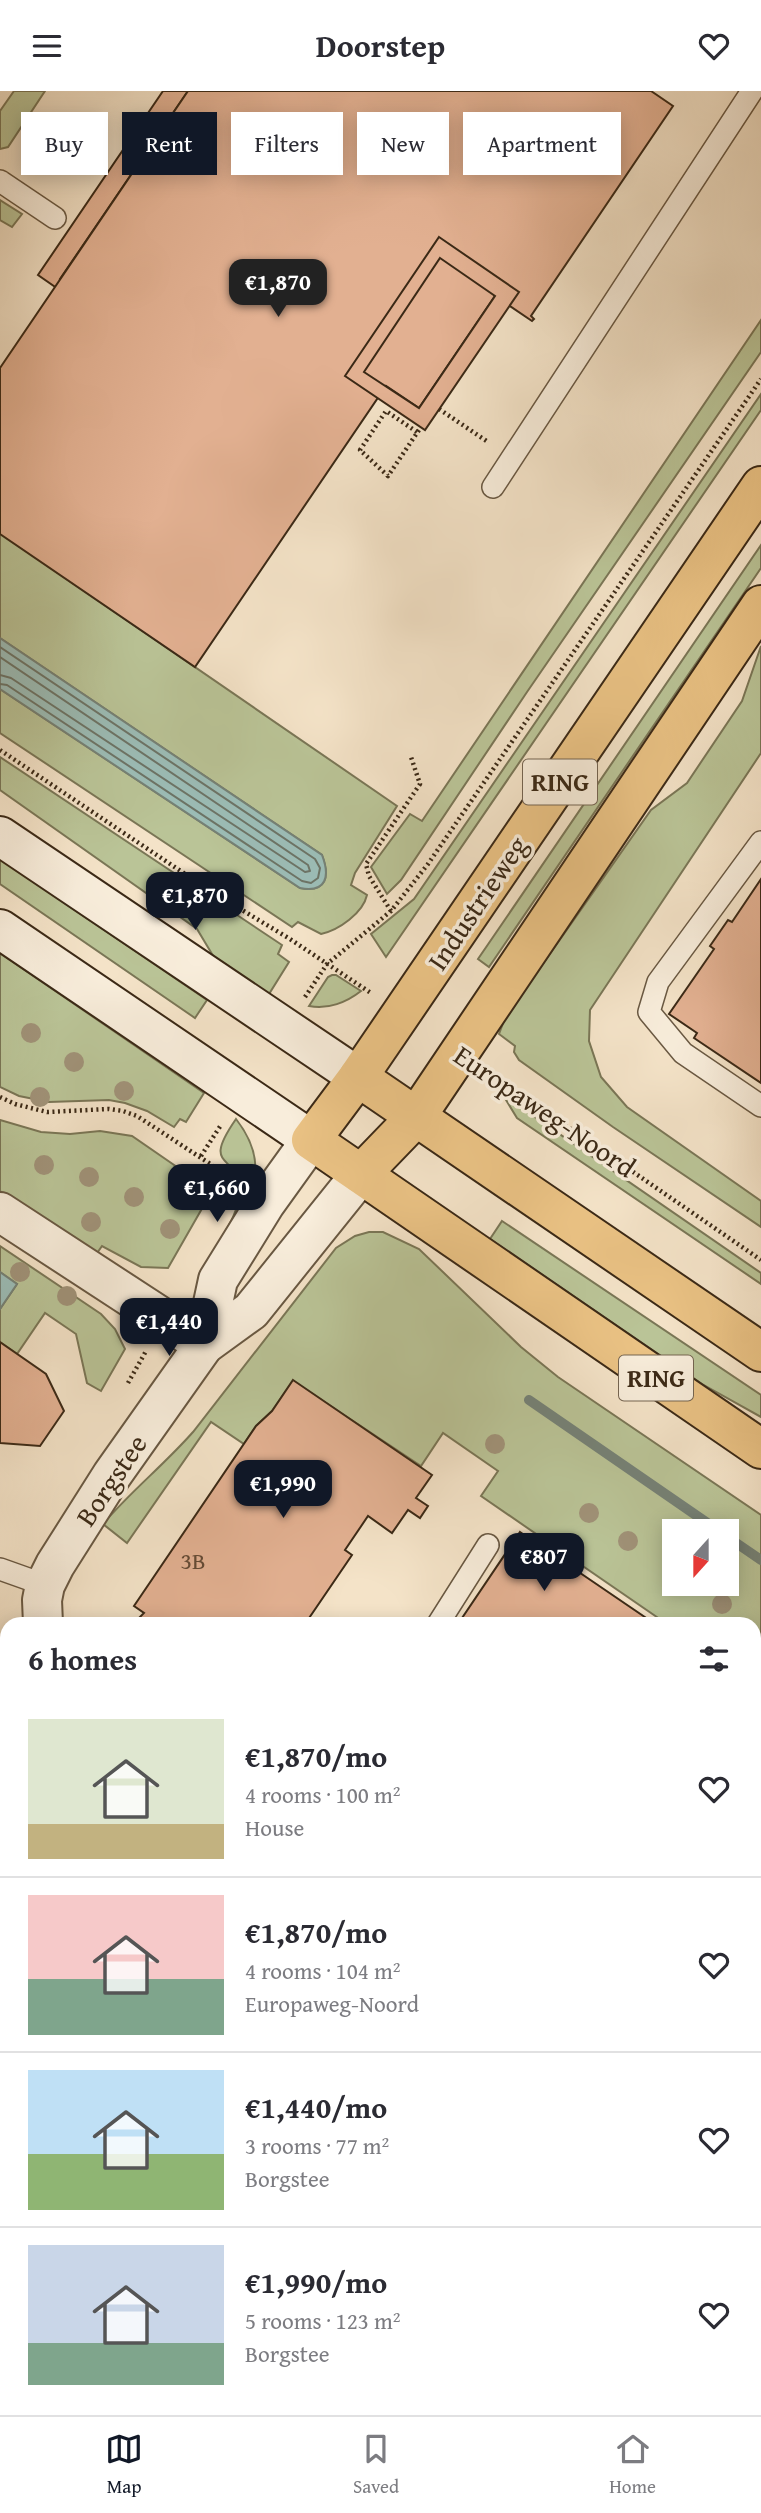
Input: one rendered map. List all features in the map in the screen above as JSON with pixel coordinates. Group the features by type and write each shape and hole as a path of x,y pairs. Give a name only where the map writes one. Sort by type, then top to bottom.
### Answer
{"main road":[{"name":"Industrieweg","path":"358,1077 761,486"},
{"name":"RING","path":"761,605 416,1117 761,1352"},
{"name":"RING","path":"358,1077 310,1140 761,1449"},
{"path":"358,1077 416,1117 361,1174"}],"street":[{"path":"0,836 358,1077"},
{"path":"0,929 310,1140"},
{"name":"Borgstee","path":"204,1345 218,1280 265,1204 310,1140"},
{"name":"Borgstee","path":"43,1617 45,1585 55,1565 112,1475 204,1345 251,1311 361,1174"},
{"path":"0,1212 204,1345"}],"lane":[{"path":"493,487 752,91"},
{"path":"0,181 55,218"},
{"path":"761,842 658,982 649,1012 683,1053 761,1106"},
{"path":"442,1617 488,1545"},
{"path":"0,1569 45,1585"}],"path":[{"path":"327,964 391,911 428,865 761,379"},
{"path":"439,409 512,458"},
{"path":"386,411 396,414 419,429 388,476 360,450 386,411"},
{"path":"0,750 209,890 402,1013"},
{"path":"391,911 369,876 366,864 419,784 411,757"},
{"name":"Europaweg-Noord","path":"459,1052 761,1260"},
{"path":"0,1097 15,1104 47,1112 109,1109 137,1116 221,1171 227,1178 231,1196"},
{"path":"126,1385 164,1320"}],"green space":[{"path":"14,91 45,91 31,112 21,112 21,127 8,147 0,149 0,111"},
{"path":"0,200 22,214 12,227 0,220"},
{"path":"761,320 761,352 401,880 387,894 371,867 410,814 422,821"},
{"path":"761,394 761,410 386,957 371,934 414,899"},
{"path":"0,533 397,806 355,873 351,885 367,895 355,914 342,925 321,934 298,922 292,927 0,733 0,689 300,888 316,888 324,881 326,870 322,855 0,638"},
{"path":"761,545 761,568 489,967 478,959"},
{"path":"761,646 761,753 590,1010 589,1041 601,1077 627,1107 761,1201 761,1227 519,1060 514,1052 515,1046 499,1034 505,1018 651,810 687,783 742,701"},
{"path":"0,757 282,945 278,954 289,962 269,994 215,959 197,929 0,790"},
{"path":"0,859 207,1000 195,1018 0,884"},
{"path":"0,953 204,1093 186,1122 180,1119 174,1127 147,1111 125,1103 109,1100 49,1102 19,1096 0,1087"},
{"path":"332,975 361,991 337,1004 309,1006 328,977"},
{"path":"503,1095 761,1273 761,1284 517,1118"},
{"path":"236,1119 249,1139 255,1157 255,1174 244,1207 210,1257 229,1225 238,1200 237,1179 221,1154 226,1135"},
{"path":"0,1120 41,1132 70,1134 100,1131 132,1136 206,1187 208,1198 168,1268 141,1267 102,1246 95,1256 0,1191"},
{"path":"502,1221 761,1395 761,1417 702,1384 490,1239"},
{"path":"383,1232 419,1249 521,1347 558,1377 761,1515 761,1617 657,1617 481,1496 498,1471 443,1433 421,1466 293,1381 244,1444 211,1422 127,1543 103,1524 193,1432 336,1248 355,1236"},
{"path":"0,1246 101,1314 115,1329 125,1349 101,1391 87,1383 76,1334 45,1313 17,1354 0,1342 0,1309 17,1284 0,1272"}],"water":[{"path":"0,638 322,855 326,876 321,885 309,889 300,888 0,689"},
{"path":"0,1272 17,1284 0,1309"}],"building":[{"path":"163,91 188,91 174,112 149,112"},
{"path":"188,91 651,91 673,106 531,316 534,319 532,321 495,296 419,408 386,386 195,667 0,534 0,368 131,175 217,175 217,112 174,112"},
{"path":"202,91 219,91 240,105 235,112 231,112 231,118 217,139 217,123 227,108"},
{"path":"122,151 122,175 131,175 60,279 95,302 181,175 193,175 97,316 38,275"},
{"path":"439,237 519,292 425,430 345,376","holes":["440,258 495,296 419,408 364,372"]},
{"path":"761,879 761,1083 694,1038 697,1033 669,1014 714,949 710,946 728,920 732,922"},
{"path":"0,1342 46,1374 64,1411 40,1446 0,1443"},
{"path":"293,1380 432,1475 416,1498 428,1506 420,1518 408,1510 392,1533 368,1516 345,1550 352,1555 310,1617 140,1617 144,1613 134,1606 256,1426 272,1411"},
{"path":"520,1532 645,1617 463,1617"}],"waterway":[{"path":"529,1400 702,1519"},
{"path":"739,1545 761,1560"}]}
